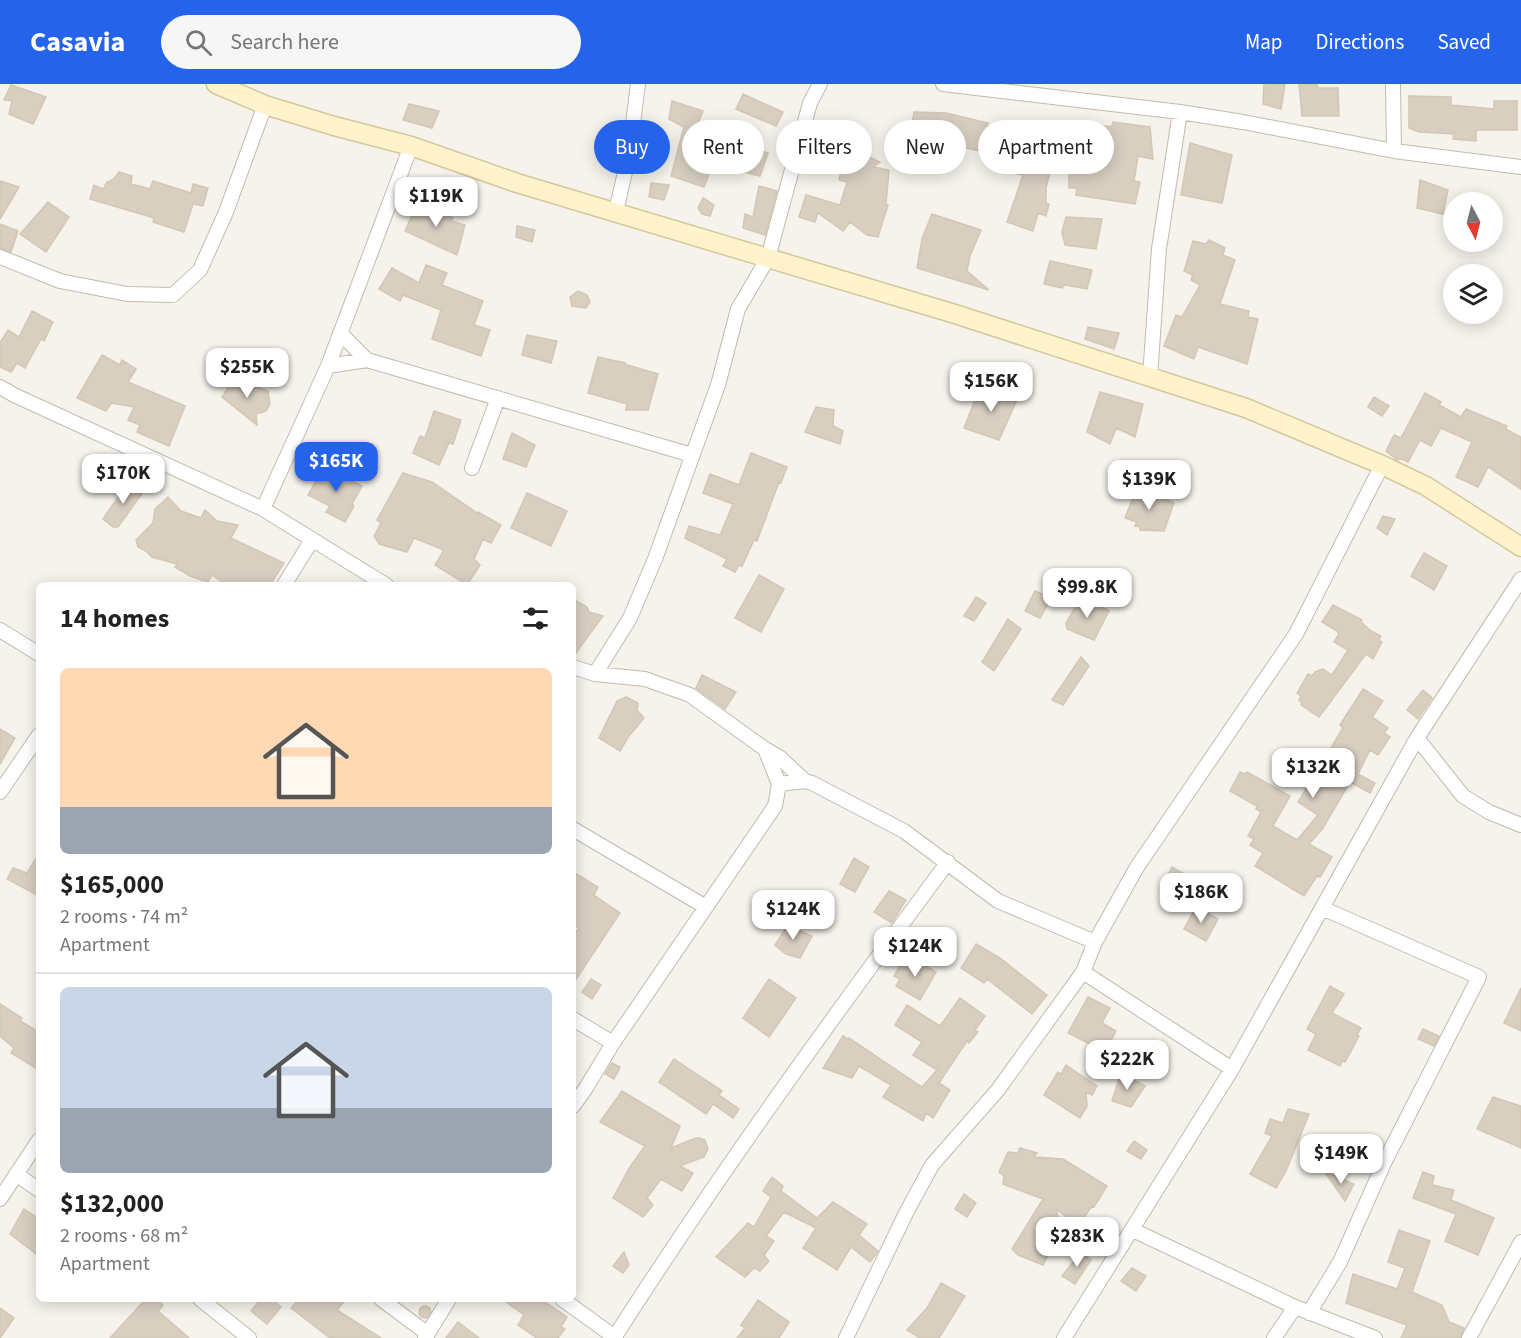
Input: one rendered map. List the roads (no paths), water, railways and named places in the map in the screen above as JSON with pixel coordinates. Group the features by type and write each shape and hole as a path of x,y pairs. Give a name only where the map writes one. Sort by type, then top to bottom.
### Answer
{"street":[{"path":"216,84 265,105 411,146 517,183 955,314 1246,408 1426,486 1521,547"},
{"path":"615,211 629,155 638,84"},
{"path":"595,674 630,618 642,592 718,385 738,309 768,258 810,103 820,84"},
{"path":"943,84 1180,112 1394,151 1521,167"},
{"path":"1393,84 1394,151"},
{"path":"0,257 60,281 127,294 173,295 200,270 226,212 265,105"},
{"path":"1150,378 1159,249 1180,112"},
{"path":"263,509 328,366 411,146"},
{"path":"340,333 367,360"},
{"path":"328,366 367,360 692,455"},
{"path":"2,391 263,509 381,582"},
{"path":"472,468 498,398"},
{"path":"846,1338 906,1213 932,1165 997,1091 1083,972 1095,942 1137,867 1296,634 1382,465"},
{"path":"286,582 312,540"},
{"path":"1064,1338 1232,1069 1417,738 1521,579"},
{"path":"0,630 36,652"},
{"path":"576,668 595,674 645,679 690,695 778,757 805,781"},
{"path":"1417,738 1462,796 1489,812 1521,825"},
{"path":"0,792 36,739"},
{"path":"576,1102 613,1043 775,806 779,784 765,749"},
{"path":"779,784 805,781 812,783 904,831 998,901 1095,942"},
{"path":"576,831 706,907"},
{"path":"566,1302 615,1338 657,1271 832,1019 948,862"},
{"path":"1309,1313 1340,1262 1385,1161 1479,977 1322,908"},
{"path":"1083,972 1232,1069"},
{"path":"576,1021 613,1043"},
{"path":"0,1199 36,1144"},
{"path":"16,1174 36,1188"},
{"path":"1133,1230 1309,1313 1375,1338"},
{"path":"1469,1338 1521,1242"},
{"path":"204,1302 249,1338"},
{"path":"385,1302 427,1336 447,1302"},
{"path":"1274,1338 1295,1306"}]}
